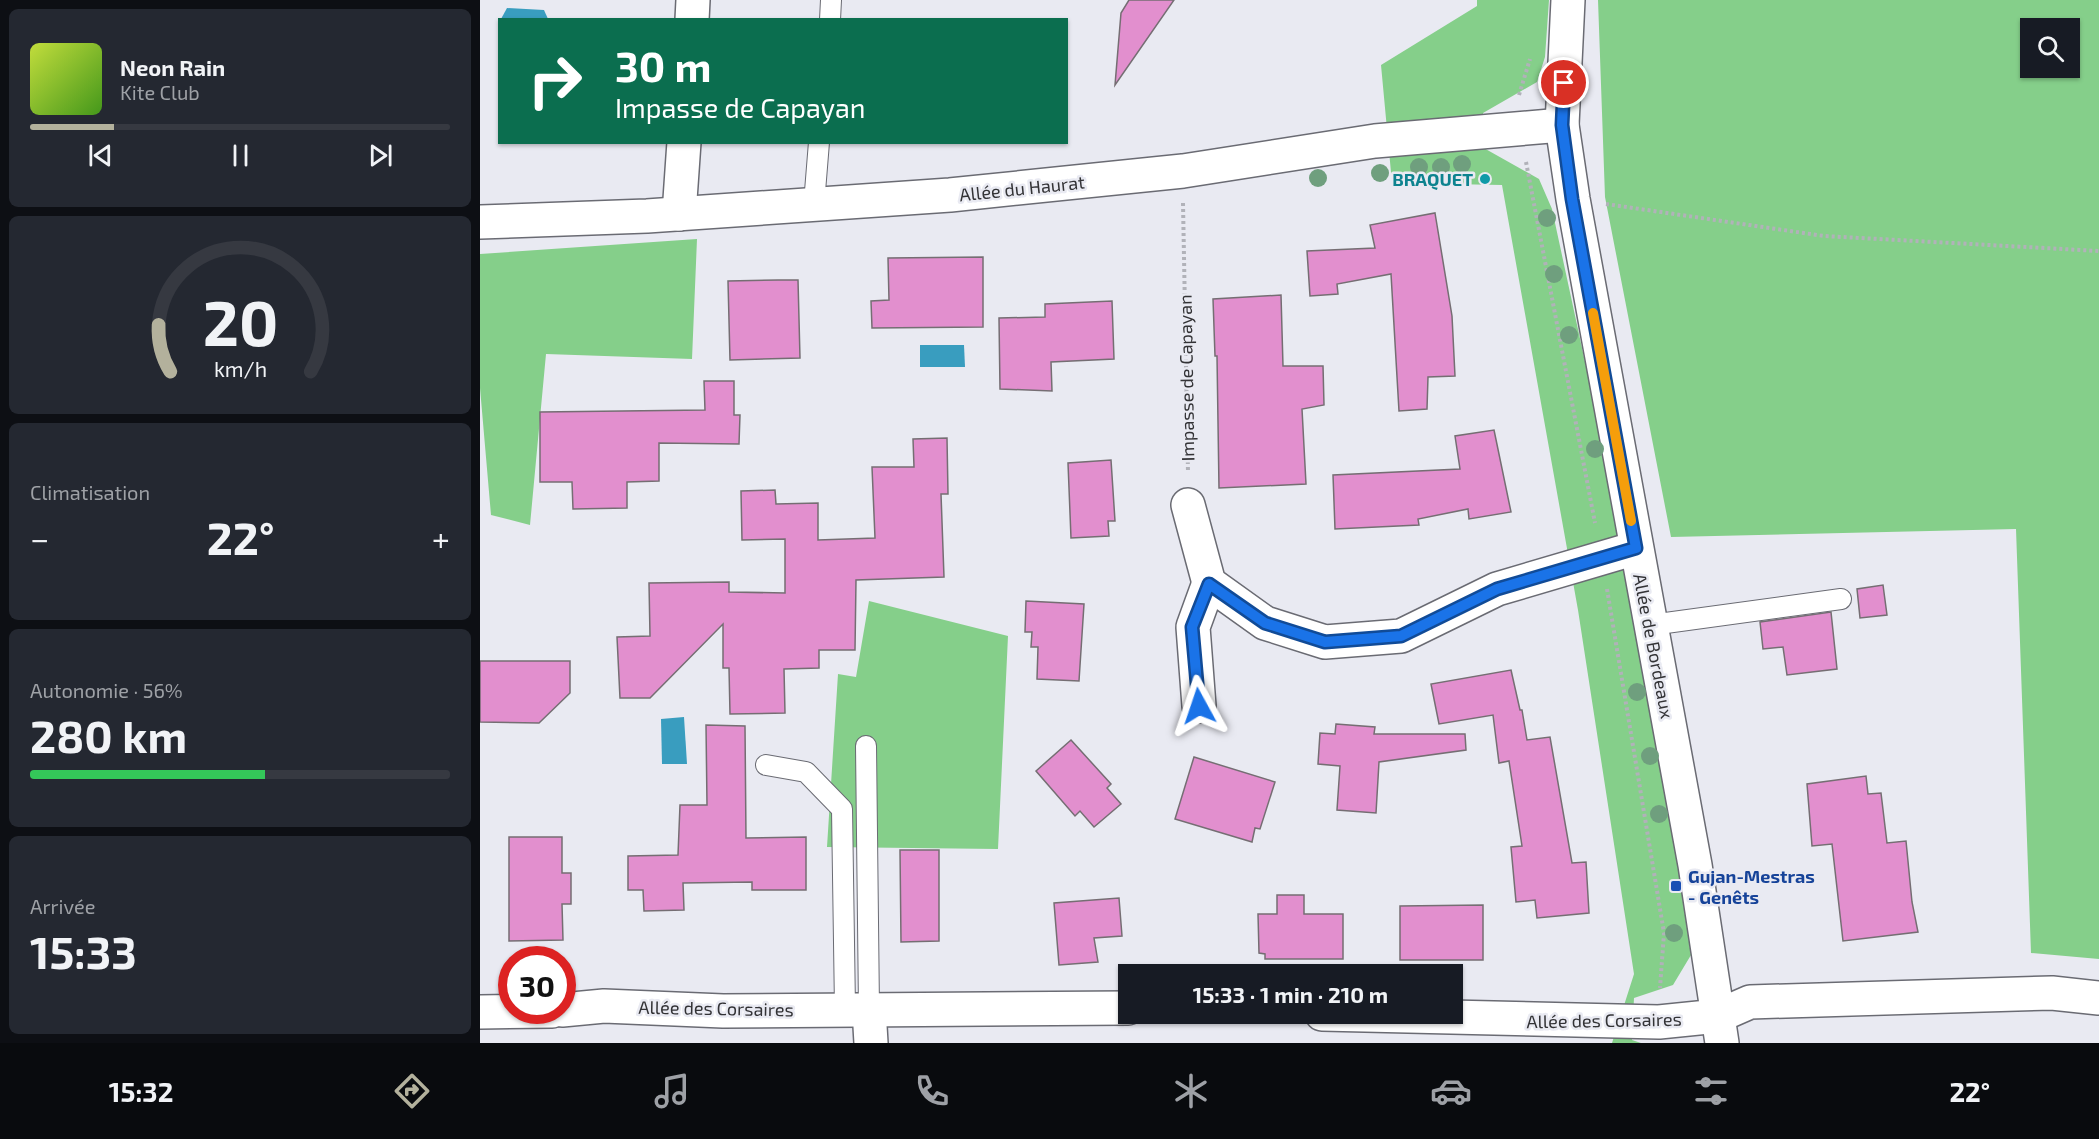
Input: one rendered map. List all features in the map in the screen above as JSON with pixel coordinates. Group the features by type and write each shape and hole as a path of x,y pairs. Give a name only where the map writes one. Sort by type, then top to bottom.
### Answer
{"street":[{"path":"692,18 693,0"},
{"name":"Allée de Bordeaux","path":"1568,0 1562,125 1572,199 1695,865 1720,1029"},
{"name":"Allée du Haurat","path":"480,222 679,214 950,195 1183,171 1375,141 1562,125"},
{"path":"679,214 684,144"},
{"path":"1188,505 1209,584 1192,627 1199,706"},
{"path":"1209,584 1265,623 1325,642 1401,636 1497,589 1636,548"},
{"name":"Allée des Corsaires","path":"1463,1017 1659,1022 1720,1029 1750,1002 2052,993 2099,998"},
{"name":"Allée des Corsaires","path":"576,1009 604,1006 723,1011 1118,1008"},
{"path":"857,1009 871,1043"},
{"path":"480,1011 498,1012"}],"lane":[{"path":"830,18 831,0"},
{"path":"814,204 819,144"},
{"path":"1651,626 1841,600"},
{"path":"857,1009 866,746"},
{"path":"766,765 806,772 843,809 857,1009"}],"path":[{"path":"1533,50 1517,100 1520,127 1602,558 1664,933 1659,1022"},
{"name":"Impasse de Capayan","path":"1183,171 1188,505"},
{"path":"1572,199 1824,236 2099,251"}],"green space":[{"path":"1477,0 1549,0 1545,57 1537,82 1483,113 1482,147 1539,179 1552,209 1620,524 1658,735 1691,955 1673,985 1634,998 1632,1040 1641,1043 1612,1043 1634,974 1578,610 1502,185 1392,183 1381,65 1477,6"},
{"path":"1598,0 2099,0 2099,959 2031,953 2016,529 1671,537 1605,197"},
{"path":"697,239 692,359 546,354 530,525 491,515 480,388 480,254"},
{"path":"869,601 1008,636 998,849 827,847 838,674 856,677"}],"water":[{"path":"507,8 544,10 548,18 502,18"},
{"path":"920,345 964,345 965,367 920,367"},
{"path":"684,717 687,764 662,764 661,719"}],"building":[{"path":"1129,0 1174,0 1115,85 1121,13"},
{"path":"1435,213 1452,316 1455,376 1428,377 1427,409 1399,411 1391,274 1337,284 1338,294 1310,296 1307,251 1375,248 1370,225"},
{"path":"983,257 983,327 872,328 871,301 889,300 888,258"},
{"path":"798,280 800,358 730,360 728,281"},
{"path":"1281,295 1283,366 1323,366 1324,405 1302,409 1306,484 1219,488 1217,356 1215,356 1213,299"},
{"path":"1112,301 1114,359 1051,362 1052,391 1000,389 999,318 1045,317 1045,304"},
{"path":"704,381 734,381 734,415 740,415 739,444 659,443 659,481 627,482 627,508 573,509 572,482 540,482 540,412 705,410"},
{"path":"1494,430 1511,512 1469,519 1468,509 1418,519 1419,525 1335,529 1333,475 1460,469 1455,436"},
{"path":"947,438 948,494 941,494 944,577 856,580 855,650 819,650 819,668 784,669 785,713 730,714 729,668 723,668 723,624 650,698 620,698 617,637 650,636 649,583 729,582 729,592 785,593 785,539 742,540 741,491 775,490 776,504 818,503 818,540 875,538 872,467 914,467 913,439"},
{"path":"1111,460 1115,521 1108,521 1109,536 1071,538 1068,463"},
{"path":"1883,585 1887,615 1860,618 1857,589"},
{"path":"1026,601 1084,604 1079,681 1037,679 1038,647 1031,647 1032,632 1025,632"},
{"path":"1831,612 1837,669 1787,675 1783,647 1763,649 1760,622"},
{"path":"480,661 570,661 570,693 539,723 480,722"},
{"path":"1511,670 1520,710 1522,710 1527,740 1550,737 1572,863 1586,862 1589,913 1537,918 1535,900 1516,902 1511,847 1522,846 1509,761 1499,763 1493,715 1439,724 1431,684"},
{"path":"1336,724 1375,727 1374,734 1465,734 1466,750 1379,762 1376,813 1337,810 1340,766 1318,764 1320,733 1335,734"},
{"path":"706,725 745,726 746,838 806,837 806,890 752,890 752,882 683,883 684,910 644,911 643,890 628,890 628,856 678,855 680,805 707,805"},
{"path":"1071,740 1111,784 1107,788 1121,804 1094,827 1080,811 1075,816 1036,771"},
{"path":"1194,757 1275,782 1260,829 1255,828 1252,842 1175,819"},
{"path":"1866,776 1868,794 1881,793 1887,843 1906,841 1912,902 1918,932 1843,941 1832,844 1812,846 1807,784"},
{"path":"509,837 562,837 562,873 571,873 571,904 562,904 563,940 509,941"},
{"path":"900,850 939,850 939,941 901,942"},
{"path":"1277,895 1304,895 1304,914 1343,914 1343,959 1265,959 1265,954 1259,953 1258,914 1277,914"},
{"path":"1119,898 1122,936 1094,938 1098,962 1059,965 1054,903"},
{"path":"1483,905 1483,960 1400,960 1400,906"}],"slow traffic":[{"path":"1593,313 1631,521"}],"place":[{"name":"BRAQUET","path":"1485,179"},
{"name":"Gujan-Mestras - Genêts","path":"1676,886"}],"route":[{"path":"1199,706 1192,627 1209,584 1265,623 1325,642 1401,636 1497,589 1636,548 1572,199 1562,125 1564,83"}]}
